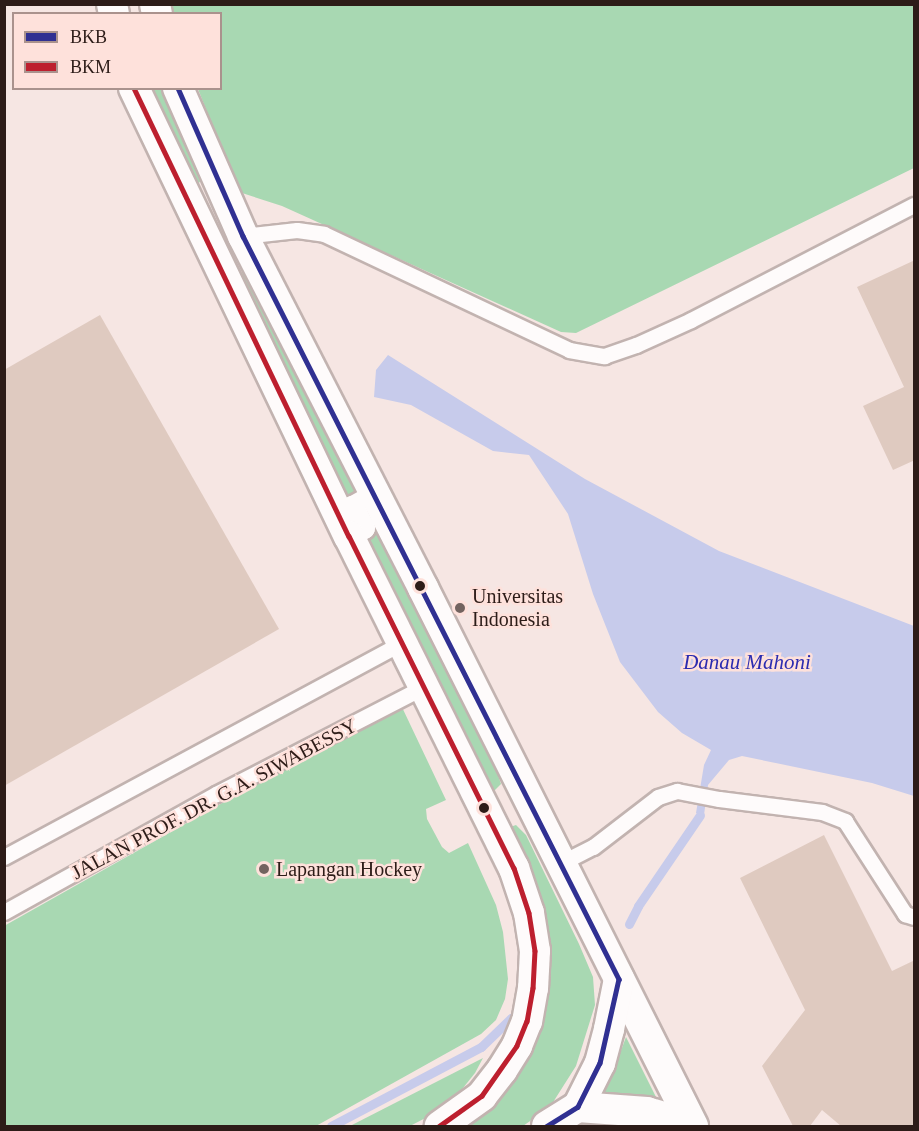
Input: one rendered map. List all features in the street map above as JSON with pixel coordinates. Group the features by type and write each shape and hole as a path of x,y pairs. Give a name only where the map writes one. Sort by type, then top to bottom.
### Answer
{"street":[{"path":"135,90 349,536 514,868 530,914 535,951 533,988 527,1021 502,1070 482,1096 440,1126"},
{"path":"179,90 243,236 693,1126"},
{"path":"349,536 364,528 353,507 375,495"},
{"path":"547,1126 578,1107 600,1062 619,979"},
{"path":"578,1107 647,1112 674,1120 682,1126"}],"lane":[{"path":"243,236 297,230 324,234 569,350 604,356 636,345 691,320 915,205"},
{"path":"4,857 403,642"},
{"name":"JALAN PROF. DR. G.A. SIWABESSY","path":"4,912 216,794 425,686"},
{"path":"561,863 593,847 658,797 677,791 719,799 822,812 845,821 905,914 915,917"}],"green space":[{"path":"166,5 914,5 914,168 576,333 561,332 282,206 242,193 228,165 198,90 222,90 222,12 169,12"},
{"path":"148,90 163,90 202,178 195,185"},
{"path":"242,273 249,276 495,766 501,784 494,791 488,790 236,276"},
{"name":"Lapangan Hockey","path":"400,703 446,800 426,809 427,819 442,847 449,853 468,843 496,905 503,932 508,979 505,999 496,1020 481,1034 316,1126 5,1126 4,926"},
{"path":"516,825 526,835 579,944 593,977 595,1005 576,1066 550,1107 523,1126 470,1126 512,1083 531,1050 510,827"},
{"path":"626,1037 657,1099 598,1094 612,1075"},
{"path":"483,1058 475,1073 459,1093 439,1111 410,1126 350,1126"}],"water":[{"name":"Danau Mahoni","path":"388,355 585,479 719,551 914,626 914,796 872,783 742,756 729,760 708,785 704,815 696,813 704,765 711,750 682,733 658,712 620,662 593,594 568,514 529,455 493,451 411,405 374,397 376,370"}],"building":[{"path":"915,260 915,460 893,470 863,406 904,387 857,287"},
{"path":"100,315 279,629 4,786 4,370"},
{"path":"824,835 892,971 915,960 915,1126 841,1126 822,1110 810,1126 793,1126 762,1066 805,1010 740,878"}],"waterway":[{"path":"629,924 638,906 700,815"},
{"path":"331,1126 481,1047 511,1018"}],"transit line":[{"name":"BKM","path":"135,90 349,536 514,868 529,913 535,951 533,988 527,1021 517,1046 482,1096 440,1126"},
{"name":"BKB","path":"179,90 243,236 619,979 600,1063 578,1107 547,1126"}],"place":[{"name":"Universitas Indonesia","path":"460,608"},
{"name":"Lapangan Hockey","path":"264,869"}]}
